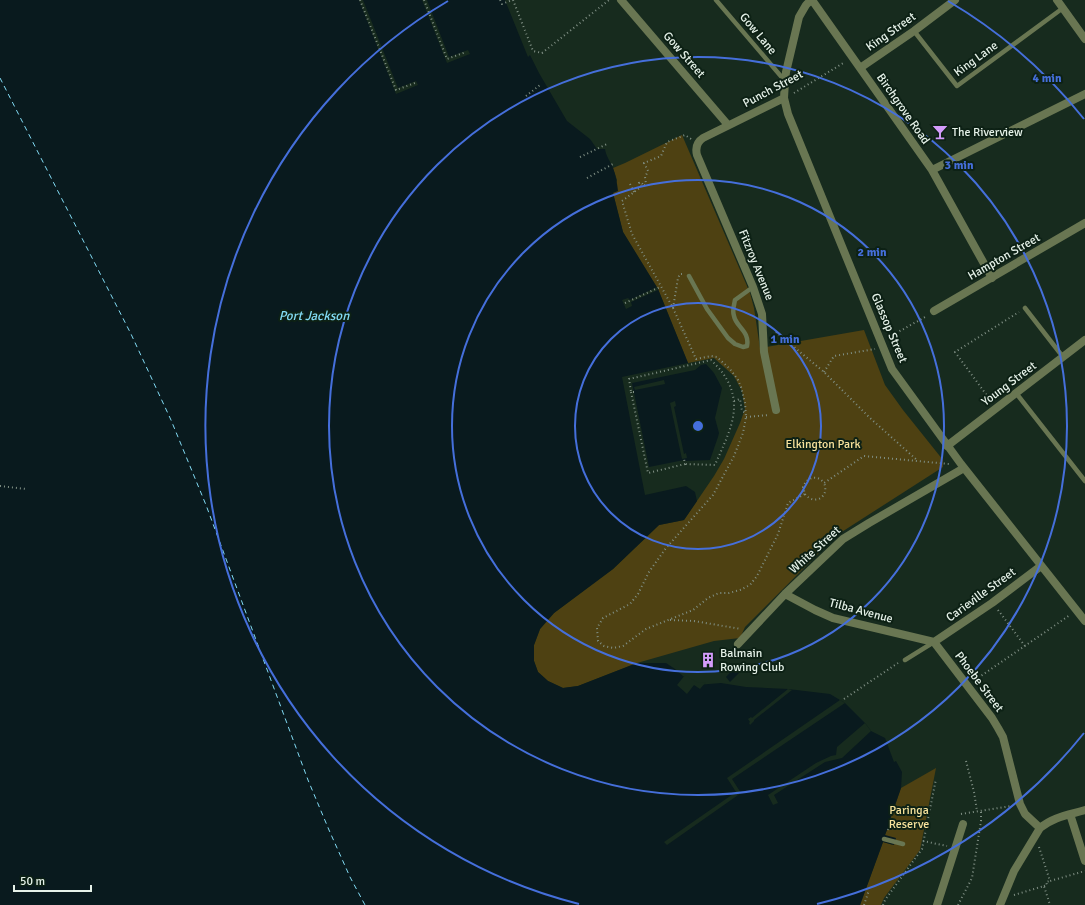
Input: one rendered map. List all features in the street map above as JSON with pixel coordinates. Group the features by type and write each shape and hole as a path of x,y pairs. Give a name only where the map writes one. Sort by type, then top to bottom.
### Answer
{"street":[{"name":"Gow Street","path":"621,0 728,125"},
{"name":"Glassop Street","path":"812,0 806,5 799,17 785,81 784,98 788,114 892,369 962,466 1085,621"},
{"name":"Birchgrove Road","path":"812,0 932,170 992,278"},
{"name":"King Street","path":"860,68 914,31 955,0"},
{"path":"1057,0 1085,39"},
{"path":"932,170 1085,94"},
{"name":"Punch Street","path":"700,140 784,98"},
{"name":"Fitzroy Avenue","path":"700,140 696,148 697,155 753,287 762,314 764,352 773,412"},
{"name":"Hampton Street","path":"934,312 1085,223"},
{"name":"Young Street","path":"947,446 1085,340"},
{"name":"White Street","path":"738,644 785,594 843,539 962,466"},
{"name":"Carieville Street","path":"934,642 992,603 1041,566"},
{"name":"Tilba Avenue","path":"785,594 829,616 934,642"},
{"name":"Phoebe Street","path":"934,642 992,718 1003,737 1020,804"},
{"path":"1020,804 1038,832"},
{"path":"1002,902 1014,872 1038,832 1046,823 1053,819 1085,810"},
{"path":"1070,814 1085,861"},
{"path":"937,905 963,824"}],"lane":[{"name":"Gow Lane","path":"716,0 785,81"},
{"name":"King Lane","path":"914,31 957,86 1063,8"},
{"path":"689,276 707,309 728,338 734,344 743,347 747,346 748,342 745,334 734,317 735,300 753,287"},
{"path":"1026,308 1063,357"},
{"path":"1016,393 1085,481"},
{"path":"905,660 934,642"},
{"path":"884,838 903,844"}],"path":[{"path":"360,0 396,90 415,83"},
{"path":"424,0 447,59 466,52"},
{"path":"500,0 502,4 513,0 533,51 542,53 609,0"},
{"name":"Punch Street","path":"784,98 852,57"},
{"path":"526,96 540,85"},
{"path":"700,140 684,134 667,142 661,156 644,163 648,170 645,177 646,184 644,186 641,182 639,183 642,187 622,201 632,234 659,288 672,308 696,358 712,356 717,357 734,373 742,387 746,403 746,417 743,433 713,495 666,548 649,572 638,594 630,604 603,618 597,628 598,641 604,646 613,648 623,646 646,629 693,610 708,598 719,593 740,590 750,585 757,576 778,534 788,503 805,494"},
{"path":"580,157 607,144"},
{"path":"587,178 613,164"},
{"path":"630,184 634,192"},
{"path":"672,308 680,274 689,276"},
{"path":"625,303 659,288"},
{"path":"996,409 955,352 1026,308"},
{"path":"824,372 834,356 882,345 934,312"},
{"path":"776,332 824,372 870,418 919,461"},
{"path":"711,360 722,372 731,388 734,401 734,418 716,465 685,464 648,473 633,392 629,379 711,360"},
{"path":"734,401 740,399 742,411 746,413"},
{"path":"746,417 773,412"},
{"path":"824,483 864,456 962,466"},
{"path":"684,460 685,464"},
{"path":"814,477 822,480 826,490 820,498 817,500 810,499 805,494 803,487 807,480 814,477"},
{"path":"0,486 26,488"},
{"path":"992,603 1025,646"},
{"path":"967,686 1077,610"},
{"path":"669,620 694,621 750,630"},
{"path":"844,700 899,662 905,660"},
{"path":"966,761 977,811"},
{"path":"883,905 885,900 922,849 936,779"},
{"path":"961,814 1020,804"},
{"path":"958,905 972,878 981,821 981,810"},
{"path":"1038,832 1050,881"},
{"path":"923,841 951,847"},
{"path":"1002,902 1047,885 1046,882 1085,871"},
{"path":"1044,886 1050,905"},
{"path":"864,905 869,890"}],"green space":[{"name":"Elkington Park","path":"682,135 750,293 754,308 760,348 864,330 885,385 943,460 943,467 837,535 745,627 740,638 714,641 637,663 578,686 563,688 548,681 538,672 534,661 534,645 540,629 554,613 613,569 659,525 684,520 724,459 745,409 742,391 734,376 714,358 688,363 658,289 623,232 613,193 617,180 613,168"},
{"name":"Paringa Reserve","path":"936,768 920,850 884,898 881,905 860,905 883,842 893,845 885,835 901,788"}],"water":[{"name":"Port Jackson","path":"0,0 505,0 528,57 530,55 567,121 590,139 597,149 605,149 616,180 618,191 613,193 623,232 658,289 688,363 622,377 645,495 686,486 695,492 697,501 684,520 659,525 613,569 554,613 540,629 534,645 534,661 538,672 548,681 563,688 578,686 637,663 666,663 697,685 721,683 746,687 788,689 830,694 845,703 871,731 885,738 894,762 896,761 902,772 901,788 889,822 892,823 885,835 896,838 894,845 883,842 860,905 0,905"},
{"path":"706,364 714,373 722,388 715,418 719,433 710,460 684,460 649,467 632,383 695,370 701,365"},
{"path":"738,664 746,666 730,682 726,677"}],"pier":[{"path":"359,0 363,0 398,88 416,81 418,85 396,94"},
{"path":"422,0 427,0 449,57 468,50 470,54 447,63"},
{"path":"657,287 658,290 631,302 632,306 626,309 622,300 628,298 630,300"},
{"path":"664,380 665,384 635,390 634,387"},
{"path":"675,401 676,406 674,407 684,454 686,453 687,458 682,459 670,403"},
{"path":"685,675 698,683 706,682 700,689 694,685 687,694 677,685"},
{"path":"788,689 792,690 754,720 750,725 748,719 751,717 752,718"},
{"path":"840,700 845,703 732,779 741,793 667,845 664,842 736,792 727,778"},
{"path":"865,723 871,731 842,758 825,762 774,795 778,803 773,805 768,795 816,763 836,755 837,747"}],"ferry route":[{"path":"0,78 131,334 171,420 206,505 308,780 350,877 365,905"}],"place":[{"name":"The Riverview","path":"940,132"},
{"name":"Balmain Rowing Club","path":"708,660"}]}
